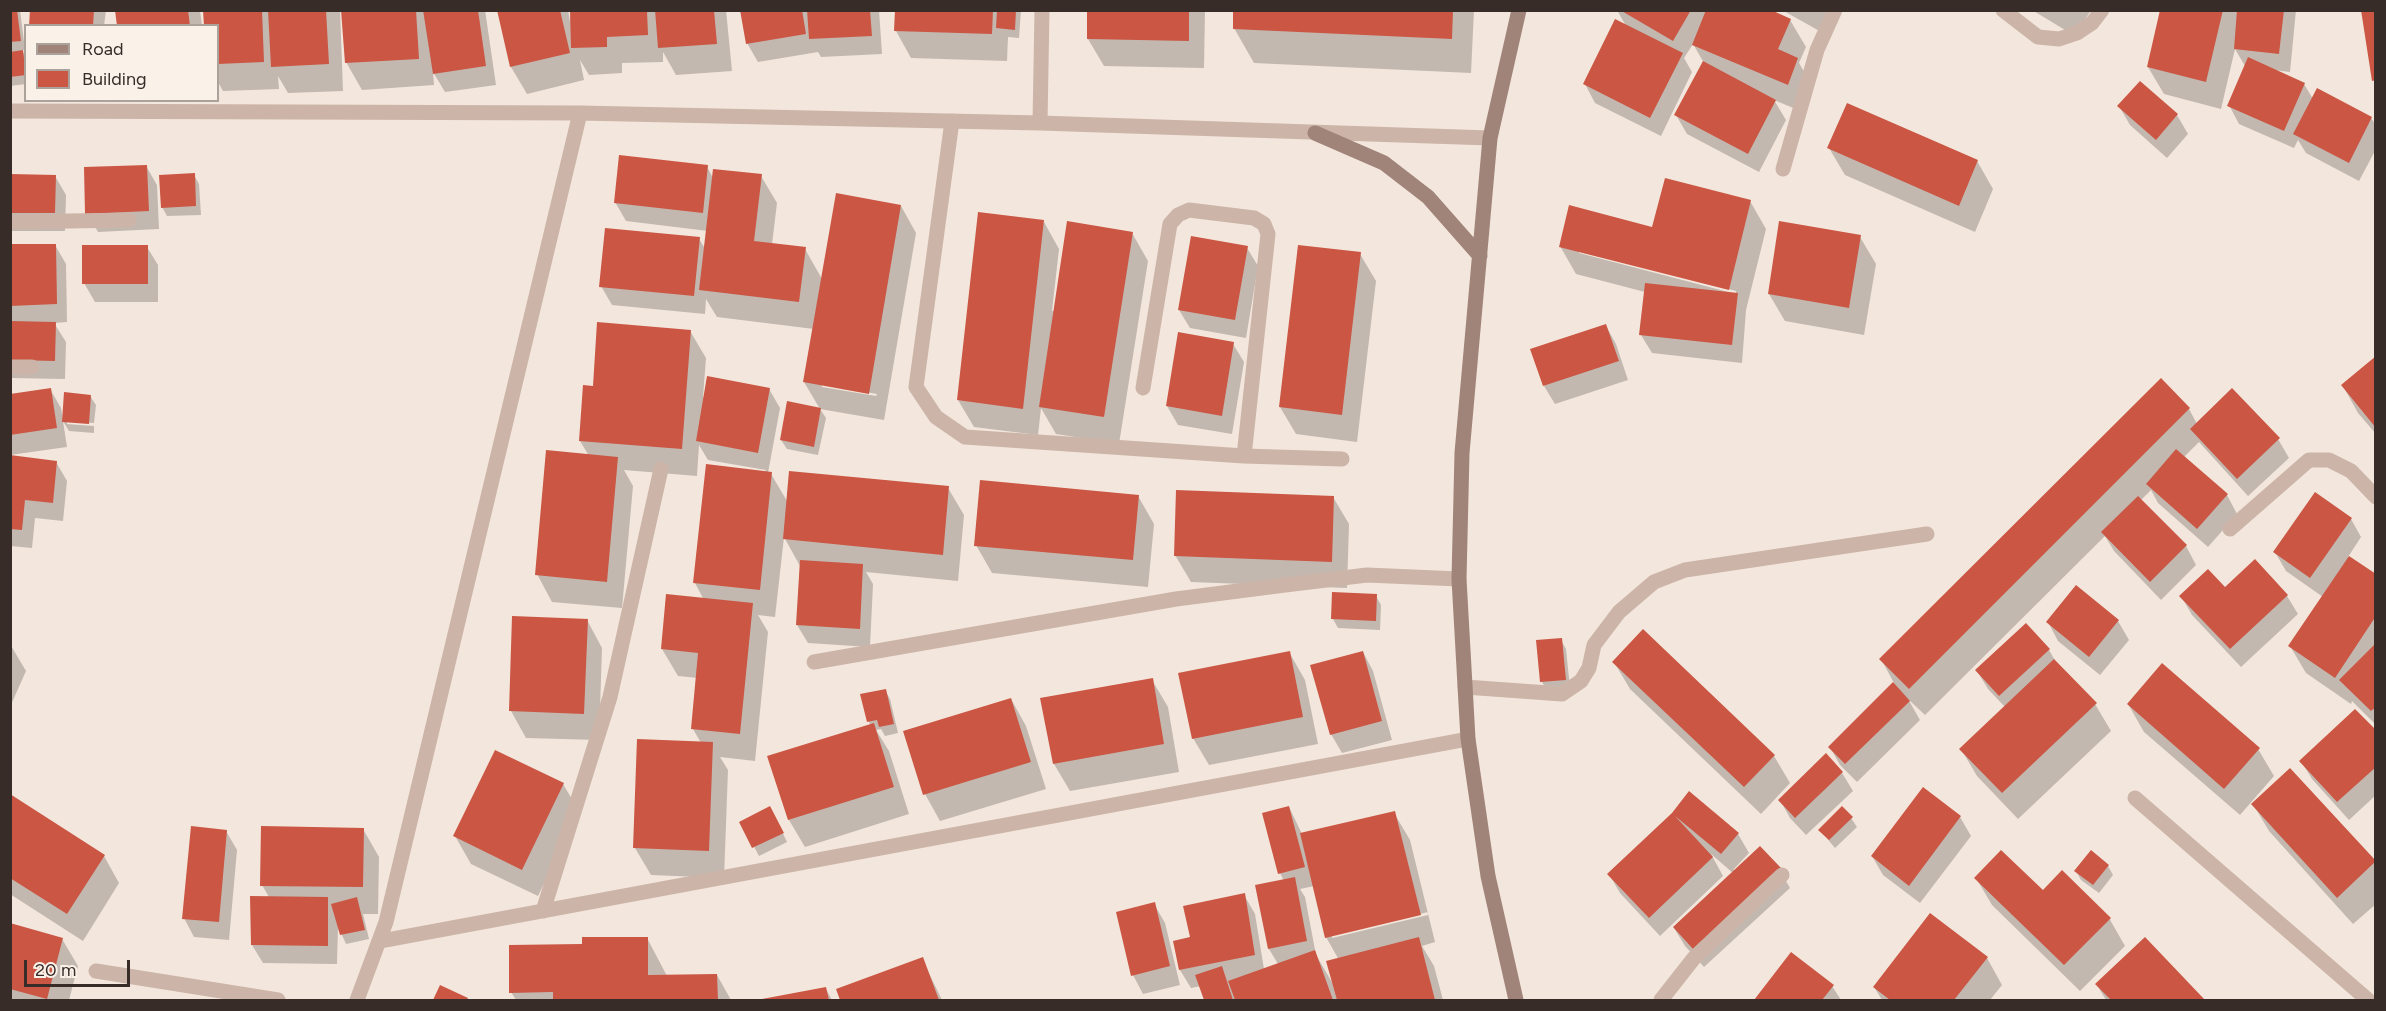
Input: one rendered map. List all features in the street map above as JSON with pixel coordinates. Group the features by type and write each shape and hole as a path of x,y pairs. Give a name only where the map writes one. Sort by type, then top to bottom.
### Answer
{"main road":[{"path":"1516,1000 1488,876 1468,739 1458,579 1462,453 1490,138 1519,10"},
{"path":"1315,132 1384,163 1428,197 1480,255"}],"street":[{"path":"1040,123 1042,10"},
{"path":"1783,169 1816,50 1835,10"},
{"path":"2003,10 2038,37 2058,39 2077,33 2092,23 2102,10"},
{"path":"10,111 580,113 1040,123 1490,138"},
{"path":"357,1000 381,941 580,113"},
{"path":"952,121 916,387 936,417 965,437 1244,456 1342,459"},
{"path":"1143,388 1170,224 1178,214 1188,210 1254,218 1264,224 1268,234 1244,456"},
{"path":"10,222 129,220"},
{"path":"10,367 32,367"},
{"path":"2230,529 2309,460 2329,460 2351,471 2376,497"},
{"path":"543,911 610,697 661,469"},
{"path":"1465,687 1562,694 1581,681 1589,668 1594,645 1619,612 1654,582 1685,570 1927,534"},
{"path":"813,662 1176,599 1367,575 1458,579"},
{"path":"381,941 1468,739"},
{"path":"2135,798 2368,1000"},
{"path":"1661,1000 1694,958 1782,875"},
{"path":"96,971 278,1000"}],"building":[{"path":"10,10 17,10 21,41 10,42"},
{"path":"30,10 94,10 93,24 29,24"},
{"path":"115,10 188,10 190,24 117,24"},
{"path":"203,10 262,10 264,62 219,64 219,24 204,24"},
{"path":"268,10 326,10 329,64 271,67"},
{"path":"341,10 416,10 419,59 345,63"},
{"path":"423,10 478,10 486,66 433,74"},
{"path":"497,10 560,10 570,53 510,67"},
{"path":"570,10 647,10 648,35 607,37 607,47 571,48"},
{"path":"655,10 714,10 717,44 658,48"},
{"path":"740,10 802,10 806,34 746,44"},
{"path":"807,10 870,10 872,36 809,39"},
{"path":"895,10 993,10 992,34 894,31"},
{"path":"997,10 1016,10 1015,30 996,28"},
{"path":"1087,10 1189,10 1189,41 1087,39"},
{"path":"1233,10 1453,10 1452,39 1233,29"},
{"path":"1620,10 1691,10 1673,41"},
{"path":"1706,10 1771,10 1791,19 1778,49 1798,58 1788,85 1692,45"},
{"path":"2160,10 2223,10 2206,82 2147,67"},
{"path":"2237,10 2284,10 2279,54 2234,49"},
{"path":"2361,10 2376,10 2376,80 2372,81"},
{"path":"1615,19 1683,53 1650,118 1583,84"},
{"path":"23,50 24,75 10,77 10,52"},
{"path":"2248,57 2305,83 2284,131 2227,106"},
{"path":"1703,61 1776,100 1748,154 1674,115"},
{"path":"2140,81 2178,114 2156,140 2117,106"},
{"path":"2317,88 2372,117 2349,163 2293,134"},
{"path":"1847,103 1978,160 1959,206 1827,148"},
{"path":"619,155 708,165 703,213 614,203"},
{"path":"147,165 149,211 85,214 84,167"},
{"path":"713,169 762,174 754,241 806,247 799,302 699,290"},
{"path":"195,173 196,206 161,208 159,175"},
{"path":"10,174 56,175 55,213 10,213"},
{"path":"1665,178 1751,200 1729,290 1559,247 1569,205 1652,227"},
{"path":"836,193 901,205 869,394 803,382"},
{"path":"978,212 1044,220 1023,409 957,400"},
{"path":"1067,221 1133,232 1104,417 1039,407"},
{"path":"1779,221 1861,235 1849,308 1768,294"},
{"path":"605,228 700,237 694,296 599,287"},
{"path":"1191,236 1248,246 1235,320 1178,310"},
{"path":"10,244 56,244 57,304 10,306"},
{"path":"82,245 148,245 148,284 82,284"},
{"path":"1298,245 1361,252 1342,415 1279,407"},
{"path":"1645,283 1738,293 1732,345 1639,335"},
{"path":"10,321 56,322 55,361 10,360"},
{"path":"597,322 691,330 682,449 579,441 583,385 593,386"},
{"path":"1606,324 1619,361 1543,386 1530,349"},
{"path":"1178,332 1234,342 1222,416 1166,406"},
{"path":"2376,356 2376,428 2341,385"},
{"path":"707,376 770,388 758,453 696,441"},
{"path":"2161,378 2190,408 1909,689 1879,659"},
{"path":"51,388 57,428 10,435 10,394"},
{"path":"2232,388 2280,438 2237,479 2190,429"},
{"path":"64,392 91,395 89,424 62,422"},
{"path":"787,401 821,408 814,447 780,440"},
{"path":"2176,449 2228,494 2197,529 2146,484"},
{"path":"546,450 618,457 607,582 535,575"},
{"path":"10,455 57,461 53,503 25,500 22,530 10,529"},
{"path":"706,464 772,472 760,590 693,583"},
{"path":"789,471 949,486 943,555 783,539"},
{"path":"980,480 1139,495 1133,560 974,546"},
{"path":"1176,490 1334,496 1332,562 1174,556"},
{"path":"2315,492 2352,518 2310,578 2273,552"},
{"path":"2138,496 2187,545 2150,582 2101,532"},
{"path":"2349,556 2376,574 2376,616 2335,678 2288,646"},
{"path":"2255,559 2288,595 2230,649 2179,596 2208,569 2225,587"},
{"path":"800,560 863,564 860,629 796,625"},
{"path":"2076,585 2119,620 2089,657 2046,622"},
{"path":"1332,592 1377,594 1376,621 1331,619"},
{"path":"666,594 753,603 740,734 691,729 698,653 661,649"},
{"path":"512,616 588,619 584,714 509,711"},
{"path":"2026,623 2050,649 1999,696 1975,670"},
{"path":"1643,629 1775,755 1744,787 1612,662"},
{"path":"1562,638 1566,680 1540,682 1536,640"},
{"path":"2376,643 2376,711 2373,709 2371,711 2339,680"},
{"path":"1290,651 1303,717 1192,739 1178,673"},
{"path":"1363,651 1382,721 1330,735 1310,665"},
{"path":"2054,659 2097,703 2002,793 1959,749"},
{"path":"2162,663 2260,748 2224,789 2127,704"},
{"path":"1153,678 1164,744 1053,764 1040,698"},
{"path":"1893,682 1910,701 1845,764 1828,747"},
{"path":"886,689 894,724 879,727 877,720 867,722 860,694"},
{"path":"1011,698 1031,762 923,795 903,731"},
{"path":"2355,709 2376,730 2376,767 2337,802 2299,761"},
{"path":"874,723 894,787 788,820 767,756"},
{"path":"637,739 713,742 709,851 633,848"},
{"path":"495,750 564,783 522,870 453,836"},
{"path":"1826,753 1843,772 1795,818 1778,800"},
{"path":"2290,768 2376,861 2337,898 2251,804"},
{"path":"1923,787 1961,816 1909,886 1871,856"},
{"path":"1689,791 1739,833 1721,854 1675,816 1713,857 1649,918 1607,874 1672,813"},
{"path":"10,794 105,855 67,914 10,878"},
{"path":"770,806 784,833 752,848 739,822"},
{"path":"1289,806 1305,867 1278,874 1262,813"},
{"path":"1842,806 1853,817 1829,840 1818,830"},
{"path":"1395,811 1421,915 1325,938 1300,833"},
{"path":"191,826 227,830 219,922 182,919"},
{"path":"261,826 364,828 363,887 260,886"},
{"path":"1760,846 1781,868 1693,949 1673,927"},
{"path":"2001,850 2043,890 2062,870 2111,918 2064,965 1974,878"},
{"path":"2091,850 2109,865 2093,885 2074,871"},
{"path":"1295,877 1307,941 1268,949 1255,885"},
{"path":"1245,893 1255,955 1179,970 1173,941 1190,937 1183,906"},
{"path":"250,896 328,897 328,946 251,945"},
{"path":"357,897 365,930 340,935 331,904"},
{"path":"1155,902 1170,966 1131,976 1116,912"},
{"path":"1930,913 1988,957 1954,1000 1890,1000 1873,987"},
{"path":"10,923 63,938 47,999 10,989"},
{"path":"582,937 648,937 648,975 717,974 718,1000 553,1000 553,992 509,993 509,945 582,944"},
{"path":"1419,937 1435,1000 1337,1000 1326,961"},
{"path":"2145,937 2205,1000 2111,1000 2095,984"},
{"path":"1315,950 1333,1000 1235,1000 1228,981"},
{"path":"1791,952 1834,985 1822,1000 1754,1000"},
{"path":"923,957 939,1000 840,1000 836,989"},
{"path":"1222,966 1233,1000 1204,1000 1195,975"},
{"path":"440,985 468,998 467,1000 433,1000"},
{"path":"826,987 829,1000 762,1000 762,999"}]}
